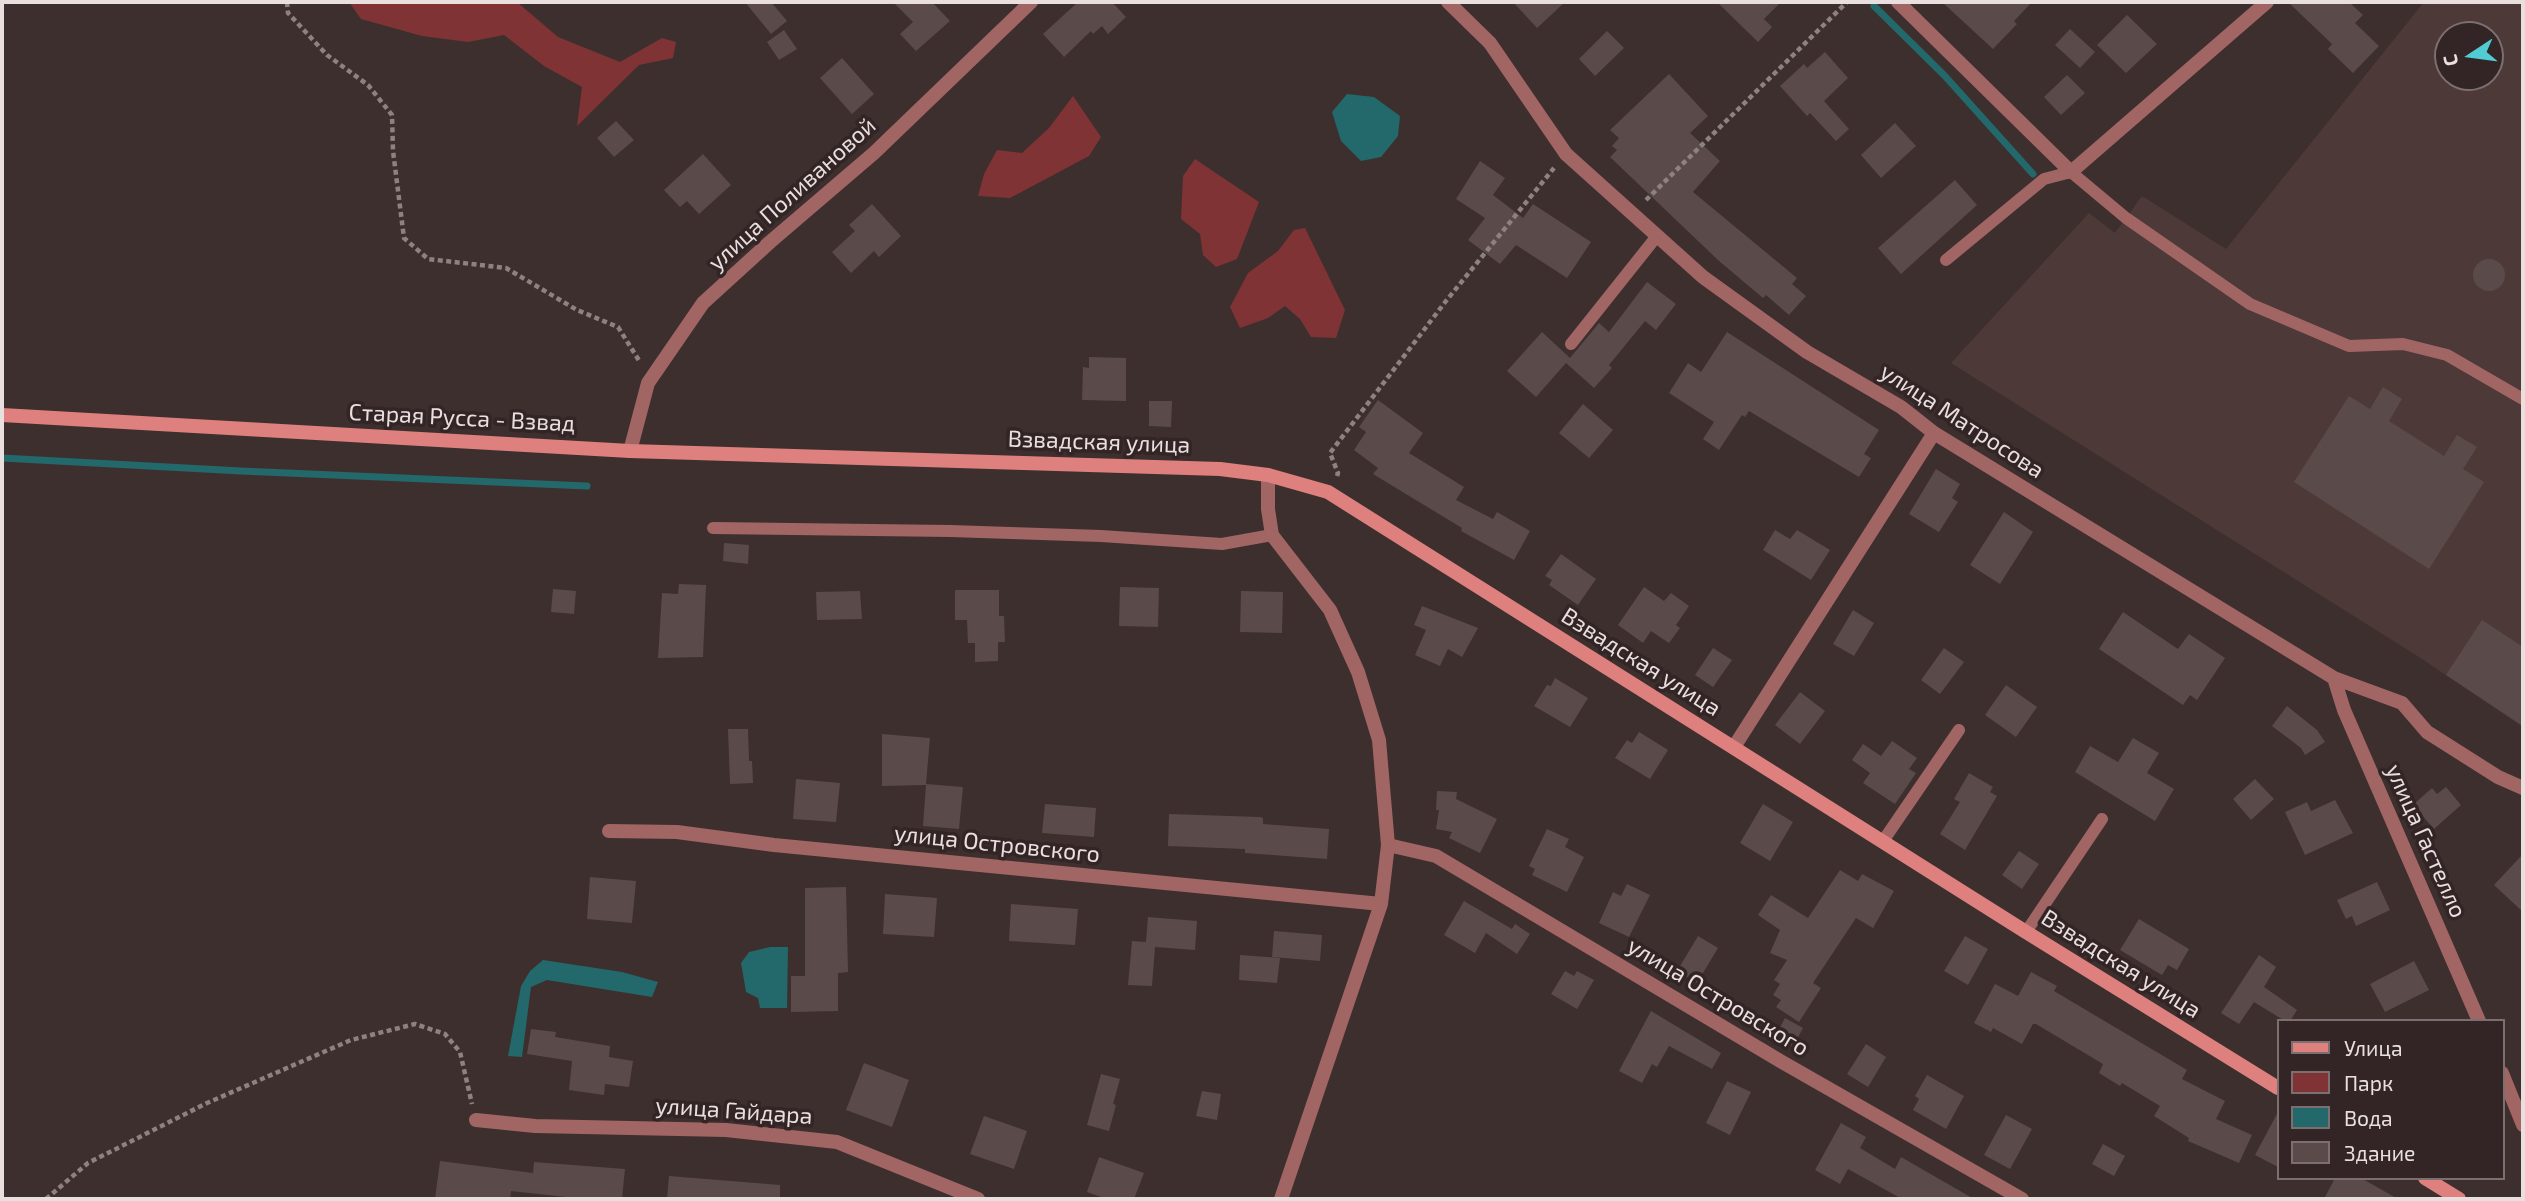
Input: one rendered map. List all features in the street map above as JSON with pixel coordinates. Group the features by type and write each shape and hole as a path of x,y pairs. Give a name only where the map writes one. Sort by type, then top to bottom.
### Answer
{"street":[{"name":"улица Поливановой","path":"630,451 648,383 703,303 874,153 1031,2"},
{"name":"улица Матросова","path":"1448,2 1490,43 1566,155 1703,276 1807,352 1901,407 1934,433 2334,678 2402,703 2427,732 2498,777 2523,788"},
{"path":"1898,2 2071,172 2266,2"},
{"name":"Старая Русса - Взвад","path":"2,415 630,451 920,459"},
{"path":"1734,747 1934,433"},
{"name":"Взвадская улица","path":"920,459 1220,469 1268,475 1328,492 2276,1087"},
{"path":"1268,475 1268,509 1272,535 1330,610 1358,672 1379,740 1388,845 1381,904 1281,1199"},
{"name":"улица Гастелло","path":"2334,678 2344,710 2478,1019"},
{"name":"улица Островского","path":"609,831 677,832 774,845 1381,904"},
{"name":"улица Островского","path":"1388,845 1436,856 1782,1062 2022,1199"},
{"path":"2504,1078 2523,1125"},
{"name":"улица Гайдара","path":"476,1120 535,1126 726,1130 837,1142 978,1199"},
{"path":"2428,1180 2459,1199"}],"lane":[{"path":"1946,260 2044,179 2071,172 2126,218 2250,304 2349,346 2403,344 2446,355 2523,399"},
{"path":"1570,344 1657,236"},
{"path":"713,528 965,531 1222,544 1272,535"},
{"path":"1883,841 1959,730"},
{"path":"2026,932 2102,819"}],"path":[{"path":"287,2 288,13 327,55 368,85 392,115 393,151 404,238 428,259 506,268 577,310 618,327 638,358 648,383"},
{"path":"1632,214 1847,2"},
{"path":"1328,492 1338,473 1331,453 1455,291 1566,155"},
{"path":"46,1199 88,1163 207,1103 351,1040 415,1024 445,1034 460,1052 476,1120"}],"shaded area":[{"path":"2424,2 2523,2 2523,727 2419,657 1951,363 2089,213 2115,233 2142,196 2226,249"}],"green space":[{"path":"349,2 517,2 558,37 620,62 662,38 676,42 673,58 639,65 577,126 582,87 544,66 504,35 468,42 422,36 361,19"},
{"path":"1073,96 1101,137 1089,156 1010,198 978,196 984,174 997,150 1022,153 1049,128"},
{"path":"1195,159 1259,202 1237,259 1216,267 1203,255 1200,234 1181,219 1183,176"},
{"path":"1305,228 1345,310 1336,338 1311,337 1300,319 1285,306 1268,318 1240,328 1230,307 1248,273 1278,251 1294,230"}],"water":[{"path":"1347,94 1374,97 1400,116 1398,136 1381,157 1361,161 1341,141 1332,112"},
{"path":"770,947 788,947 787,1008 760,1008 758,998 746,992 741,963 749,952"},
{"path":"543,960 622,972 658,982 652,997 547,980 531,987 522,1057 508,1056 521,986 530,971"}],"building":[{"path":"745,2 771,2 787,21 771,34"},
{"path":"893,2 932,2 950,21 916,51 900,34 913,22"},
{"path":"1078,2 1112,2 1126,17 1108,34 1102,26 1093,34 1091,31 1064,57 1043,34"},
{"path":"1513,2 1565,2 1537,28"},
{"path":"1717,2 1781,2 1764,19 1772,27 1758,42"},
{"path":"1942,2 2032,2 2014,21 2017,24 1993,49"},
{"path":"2288,2 2349,2 2363,15 2355,23 2379,46 2353,73 2328,49 2332,44"},
{"path":"2127,15 2157,44 2126,73 2097,45"},
{"path":"2070,29 2095,52 2080,68 2055,45"},
{"path":"784,30 797,49 779,60 767,42"},
{"path":"1607,31 1624,48 1595,76 1579,59"},
{"path":"1825,52 1848,78 1824,101 1849,129 1836,141 1810,113 1807,116 1780,86 1804,64 1807,68"},
{"path":"842,58 874,94 852,114 820,78"},
{"path":"1669,74 1708,116 1690,133 1720,161 1693,192 1797,278 1792,284 1806,296 1789,315 1766,295 1763,298 1719,261 1610,157 1617,150 1612,146 1619,138 1610,130"},
{"path":"2067,75 2085,93 2061,115 2044,97"},
{"path":"616,121 634,140 614,157 597,138"},
{"path":"1895,123 1916,146 1881,178 1861,155"},
{"path":"703,154 731,185 699,214 687,201 680,207 664,190"},
{"path":"1480,161 1505,178 1493,195 1523,218 1533,204 1591,242 1567,278 1516,245 1500,264 1468,240 1485,218 1456,199"},
{"path":"1955,180 1977,205 1901,274 1878,248"},
{"path":"872,204 901,236 879,257 874,251 851,273 832,252 855,231 849,225"},
{"path":"2489,259 2500,264 2505,275 2500,286 2489,291 2478,286 2473,275 2478,264"},
{"path":"1647,282 1676,304 1656,330 1645,321 1609,365 1612,368 1594,388 1566,363 1536,397 1507,371 1542,332 1570,358 1599,323 1609,332"},
{"path":"1727,332 1879,430 1864,454 1871,458 1859,477 1749,411 1745,417 1742,415 1719,450 1703,439 1714,422 1669,393 1688,363 1701,372"},
{"path":"1089,357 1126,358 1126,401 1082,400 1083,367 1089,368"},
{"path":"2383,387 2402,399 2389,421 2444,456 2457,435 2477,447 2463,469 2484,482 2429,569 2294,482 2349,396 2370,409"},
{"path":"1378,400 1423,433 1409,453 1464,487 1456,500 1493,519 1497,512 1530,531 1514,560 1461,531 1462,528 1373,474 1378,468 1354,450 1366,432 1359,427"},
{"path":"1149,401 1172,401 1171,427 1149,426"},
{"path":"1583,404 1613,430 1589,458 1559,433"},
{"path":"1936,469 1960,484 1952,498 1958,502 1939,532 1909,514"},
{"path":"2004,512 2033,532 2000,584 1970,565"},
{"path":"1775,530 1790,539 1797,530 1830,550 1811,580 1763,550"},
{"path":"724,543 749,545 748,564 723,561"},
{"path":"1561,554 1596,579 1578,605 1549,585 1552,580 1545,576"},
{"path":"679,584 706,585 703,657 658,658 662,593 678,594"},
{"path":"1120,587 1159,588 1158,627 1119,626"},
{"path":"1644,587 1664,601 1671,593 1689,606 1676,625 1680,628 1669,643 1651,631 1643,643 1618,625"},
{"path":"553,589 576,591 574,614 551,612"},
{"path":"955,590 999,590 999,616 1004,616 1005,642 998,642 998,661 975,662 975,643 968,643 967,620 955,620"},
{"path":"860,591 862,619 817,620 816,592"},
{"path":"1241,591 1283,592 1282,633 1240,632"},
{"path":"1422,606 1478,628 1462,657 1448,649 1440,666 1415,655 1426,630 1414,625"},
{"path":"1853,610 1874,623 1854,656 1833,644"},
{"path":"2123,612 2178,649 2189,634 2225,658 2197,700 2190,695 2183,705 2099,649"},
{"path":"2482,620 2523,647 2523,726 2446,675"},
{"path":"1713,648 1732,660 1713,687 1695,675"},
{"path":"1944,648 1964,662 1940,694 1921,680"},
{"path":"1555,678 1588,698 1570,727 1534,706 1547,685 1551,686"},
{"path":"2006,685 2037,707 2016,737 1985,715"},
{"path":"1800,692 1825,711 1800,744 1775,725"},
{"path":"2287,706 2317,730 2325,742 2305,755 2301,748 2272,726"},
{"path":"728,729 748,729 753,783 730,784"},
{"path":"1639,732 1668,750 1650,779 1615,758 1627,740 1632,743"},
{"path":"882,734 930,738 926,784 963,787 959,829 923,826 926,785 882,786"},
{"path":"2133,738 2159,753 2147,773 2174,789 2155,821 2075,772 2090,746 2118,762"},
{"path":"1892,741 1917,758 1909,769 1916,773 1895,804 1863,783 1870,773 1852,760 1863,744 1881,756"},
{"path":"1969,773 1993,787 1990,792 1997,796 1965,850 1940,834 1960,802 1954,799"},
{"path":"796,779 840,783 836,822 793,819"},
{"path":"2255,779 2274,799 2251,820 2233,799"},
{"path":"2446,787 2461,805 2434,829 2413,805 2432,788 2437,794"},
{"path":"1437,791 1457,792 1456,799 1497,819 1480,853 1449,838 1452,832 1436,829 1439,810 1436,810"},
{"path":"2335,800 2353,833 2305,855 2285,812 2307,802 2311,811"},
{"path":"1045,804 1096,808 1094,837 1042,833"},
{"path":"1763,804 1793,822 1770,861 1740,843"},
{"path":"1169,814 1260,817 1263,818 1263,824 1329,829 1327,859 1245,853 1245,849 1168,846"},
{"path":"1547,829 1569,839 1565,847 1584,857 1567,892 1532,875 1535,869 1529,866"},
{"path":"2019,851 2039,864 2022,889 2002,875"},
{"path":"2523,854 2523,912 2494,885"},
{"path":"1840,870 1858,881 1862,874 1894,891 1873,928 1856,918 1813,983 1821,988 1799,1022 1776,1007 1781,1000 1773,995 1780,984 1774,980 1787,960 1770,953 1780,930 1758,915 1771,895 1808,918"},
{"path":"590,877 636,881 632,923 587,919"},
{"path":"2377,882 2390,910 2356,926 2352,916 2346,919 2337,900"},
{"path":"1627,884 1650,895 1629,937 1599,923 1613,892 1621,896"},
{"path":"846,887 848,972 838,973 838,1011 791,1012 791,976 805,976 805,888"},
{"path":"885,894 937,898 934,937 883,934"},
{"path":"1464,901 1512,929 1515,924 1530,934 1517,954 1486,933 1475,953 1444,935"},
{"path":"1011,904 1078,909 1075,945 1009,941"},
{"path":"1148,917 1197,921 1195,950 1155,947 1152,986 1128,985 1132,941 1146,942"},
{"path":"2139,919 2189,949 2177,970 2168,965 2162,975 2120,950"},
{"path":"1274,931 1322,935 1320,961 1272,957"},
{"path":"1698,936 1718,948 1697,983 1677,971"},
{"path":"1965,936 1988,949 1968,985 1944,971"},
{"path":"1240,955 1280,958 1277,983 1239,980"},
{"path":"2259,955 2276,967 2264,987 2297,1010 2291,1019 2282,1019 2254,1002 2239,1024 2221,1013"},
{"path":"2414,961 2429,990 2385,1012 2370,984"},
{"path":"1565,971 1574,976 1577,971 1594,980 1577,1009 1551,994"},
{"path":"2031,972 2057,986 2054,991 2187,1070 2182,1079 2225,1101 2216,1119 2252,1135 2239,1163 2188,1141 2189,1138 2154,1116 2160,1106 2122,1083 2120,1086 2099,1073 2103,1064 2036,1024 2033,1024 2022,1044 1993,1028 1991,1032 1974,1023 1995,984 2018,996"},
{"path":"1651,1011 1721,1053 1712,1069 1669,1046 1657,1067 1652,1064 1642,1083 1619,1071"},
{"path":"1785,1018 1803,1028 1793,1047 1775,1037"},
{"path":"531,1029 556,1032 555,1037 610,1046 609,1057 633,1061 629,1087 605,1084 604,1095 569,1090 572,1061 527,1054"},
{"path":"1866,1044 1886,1057 1868,1087 1847,1074"},
{"path":"864,1063 909,1080 892,1127 846,1110"},
{"path":"1101,1074 1120,1079 1109,1131 1087,1125"},
{"path":"1927,1075 1964,1096 1946,1129 1913,1110 1919,1099 1915,1096"},
{"path":"1727,1081 1751,1092 1730,1135 1706,1123"},
{"path":"1202,1091 1221,1094 1217,1120 1196,1116"},
{"path":"2006,1115 2032,1129 2010,1169 1984,1155"},
{"path":"984,1116 1027,1131 1014,1169 970,1154"},
{"path":"2276,1116 2276,1166 2255,1155"},
{"path":"1841,1123 1866,1137 1860,1148 1895,1169 1901,1157 1974,1199 1902,1199 1848,1169 1840,1184 1815,1170"},
{"path":"2103,1144 2125,1156 2114,1176 2092,1164"},
{"path":"1099,1157 1144,1173 1134,1199 1107,1199 1087,1192"},
{"path":"440,1161 533,1173 534,1162 625,1169 622,1199 584,1199 511,1191 510,1199 435,1199"},
{"path":"669,1176 780,1185 780,1199 667,1199"},
{"path":"2334,1180 2365,1180 2398,1199 2324,1199"}],"waterway":[{"path":"1874,6 1944,75 2033,174"},
{"path":"2,458 587,486"}]}
